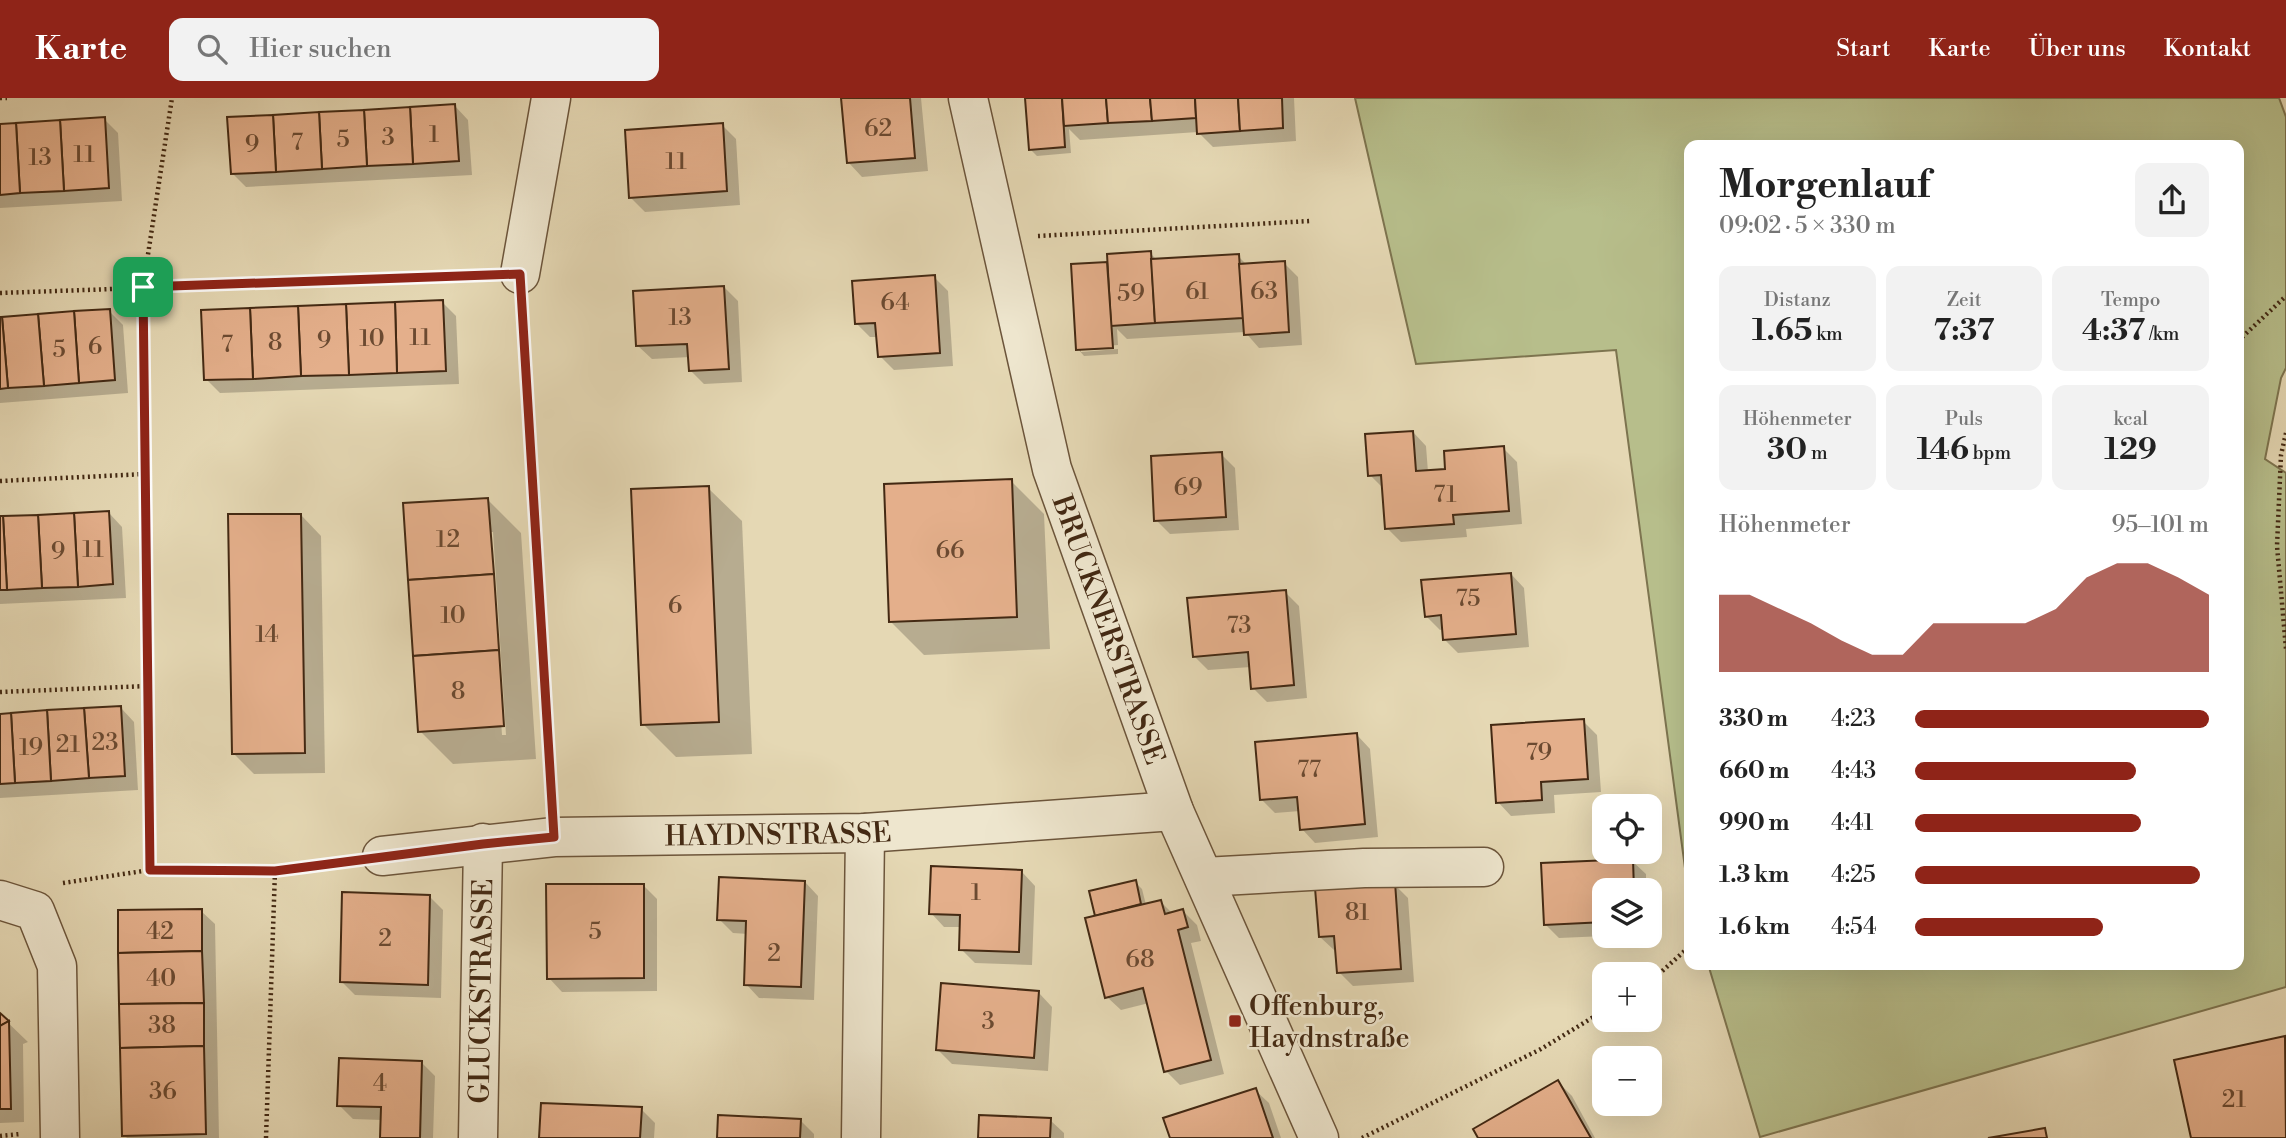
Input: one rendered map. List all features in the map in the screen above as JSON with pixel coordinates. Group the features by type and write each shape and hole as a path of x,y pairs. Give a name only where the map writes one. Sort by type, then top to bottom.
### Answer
{"street":[{"path":"520,274 551,98"},
{"name":"BRUCKNERSTRASSE","path":"968,98 1052,469 1174,811 1319,1138"},
{"name":"HAYDNSTRASSE","path":"382,856 554,837 864,832 1174,811"},
{"path":"861,1138 864,832"},
{"name":"GLUCKSTRASSE","path":"478,1138 483,844"},
{"path":"1203,877 1364,868 1484,867"},
{"path":"17,905 57,966 60,1138"}],"path":[{"path":"0,98 7,98"},
{"path":"150,870 143,287 172,98"},
{"path":"999,238 1310,221"},
{"path":"0,293 520,274 554,837"},
{"path":"2244,335 2286,296"},
{"path":"2286,433 2277,546 2286,649"},
{"path":"0,481 145,474"},
{"path":"0,692 148,687"},
{"path":"17,905 57,884 150,870 275,871 382,856"},
{"path":"266,1138 275,871"},
{"path":"1662,971 1684,951"},
{"path":"1363,1138 1541,1049 1592,1018"}],"green space":[{"path":"1355,98 2279,98 2286,117 2286,368 2281,378 2265,459 2286,473 2286,987 1760,1137 1710,970 2244,970 2244,140 1684,140 1684,860 1616,350 1416,364"}],"building":[{"path":"841,98 910,98 915,158 847,163"},
{"path":"1025,98 1062,98 1065,147 1029,150"},
{"path":"1062,98 1106,98 1108,123 1064,126"},
{"path":"1106,98 1150,98 1152,121 1108,123"},
{"path":"1150,98 1195,98 1196,118 1152,121"},
{"path":"1195,98 1238,98 1240,131 1197,134"},
{"path":"1238,98 1282,98 1283,128 1240,131"},
{"path":"455,104 459,161 413,164 410,107"},
{"path":"410,107 413,164 367,166 364,110"},
{"path":"364,110 367,166 322,169 319,112"},
{"path":"319,112 322,169 276,172 273,115"},
{"path":"273,115 276,172 231,174 227,117"},
{"path":"105,117 109,188 64,191 60,120"},
{"path":"60,120 64,191 20,193 16,123"},
{"path":"16,123 20,193 0,195 0,124"},
{"path":"723,123 727,191 629,198 625,130"},
{"path":"1151,251 1155,323 1111,326 1107,254"},
{"path":"1239,254 1243,318 1155,323 1151,259"},
{"path":"1285,261 1289,332 1244,335 1239,264"},
{"path":"1107,262 1113,348 1076,350 1071,264"},
{"path":"935,275 940,353 878,357 875,323 855,324 852,281"},
{"path":"724,286 729,369 689,371 687,344 636,346 633,291"},
{"path":"443,300 446,371 397,373 395,302"},
{"path":"395,302 397,373 349,375 346,304"},
{"path":"346,304 349,375 301,376 298,306"},
{"path":"298,306 301,376 253,379 250,308"},
{"path":"250,308 253,379 204,380 201,310"},
{"path":"110,309 115,380 79,383 74,311"},
{"path":"74,311 79,383 44,386 38,314"},
{"path":"38,314 44,386 8,388 2,317"},
{"path":"0,317 8,388 0,389"},
{"path":"1413,431 1416,471 1445,469 1444,451 1504,446 1509,511 1453,515 1454,524 1385,529 1381,475 1368,476 1365,434"},
{"path":"1222,452 1226,517 1154,521 1151,456"},
{"path":"1012,479 1017,617 889,622 884,484"},
{"path":"709,486 719,722 641,725 631,489"},
{"path":"488,498 494,574 408,580 403,503"},
{"path":"109,511 113,584 78,587 74,513"},
{"path":"74,513 78,587 42,588 38,515"},
{"path":"228,514 301,514 305,753 232,754"},
{"path":"38,515 42,588 7,590 3,516"},
{"path":"0,516 3,516 7,590 0,590"},
{"path":"1511,573 1516,634 1443,640 1441,615 1425,617 1421,580"},
{"path":"494,574 499,650 413,656 408,580"},
{"path":"1286,590 1294,685 1251,689 1248,652 1193,657 1187,598"},
{"path":"499,650 504,726 418,732 413,656"},
{"path":"121,706 125,776 89,778 84,708"},
{"path":"84,708 89,778 51,781 47,710"},
{"path":"47,710 51,781 15,783 11,713"},
{"path":"11,713 15,783 0,784 0,714"},
{"path":"1584,719 1588,779 1541,782 1542,800 1496,803 1491,725"},
{"path":"1357,733 1365,824 1300,830 1297,797 1260,800 1255,742"},
{"path":"1592,861 1592,864 1633,864 1634,878 1592,878 1592,923 1544,925 1541,863"},
{"path":"931,866 1022,870 1019,952 959,950 960,915 929,914"},
{"path":"719,877 805,881 801,987 744,985 746,921 717,920"},
{"path":"1136,880 1141,904 1095,916 1089,891"},
{"path":"1395,882 1401,969 1337,973 1334,936 1319,937 1315,888"},
{"path":"546,884 644,884 644,978 547,979"},
{"path":"342,892 430,895 428,985 340,982"},
{"path":"1161,900 1165,914 1183,909 1188,927 1178,930 1211,1060 1164,1072 1143,988 1105,998 1085,918"},
{"path":"202,909 202,951 118,953 118,910"},
{"path":"202,951 204,1003 119,1004 118,953"},
{"path":"941,983 1039,991 1034,1058 936,1050"},
{"path":"204,1003 204,1046 120,1048 119,1004"},
{"path":"0,1013 9,1021 0,1026"},
{"path":"9,1021 11,1109 0,1109 0,1026"},
{"path":"2285,1036 2286,1138 2191,1138 2174,1060"},
{"path":"204,1046 206,1134 122,1136 120,1048"},
{"path":"339,1058 422,1061 420,1138 380,1138 381,1107 337,1106"},
{"path":"1558,1080 1591,1138 1478,1138 1473,1129"},
{"path":"1256,1088 1273,1138 1170,1138 1163,1118"},
{"path":"541,1103 642,1107 640,1138 539,1138"},
{"path":"718,1115 801,1119 800,1138 717,1138"},
{"path":"979,1115 1051,1118 1050,1138 978,1138"},
{"path":"2045,1128 2047,1138 1988,1138"}],"place":[{"name":"Offenburg, Haydnstraße","path":"1235,1021"}],"route":[{"path":"520,274 554,837 275,871 150,870 143,287 520,274"}]}
